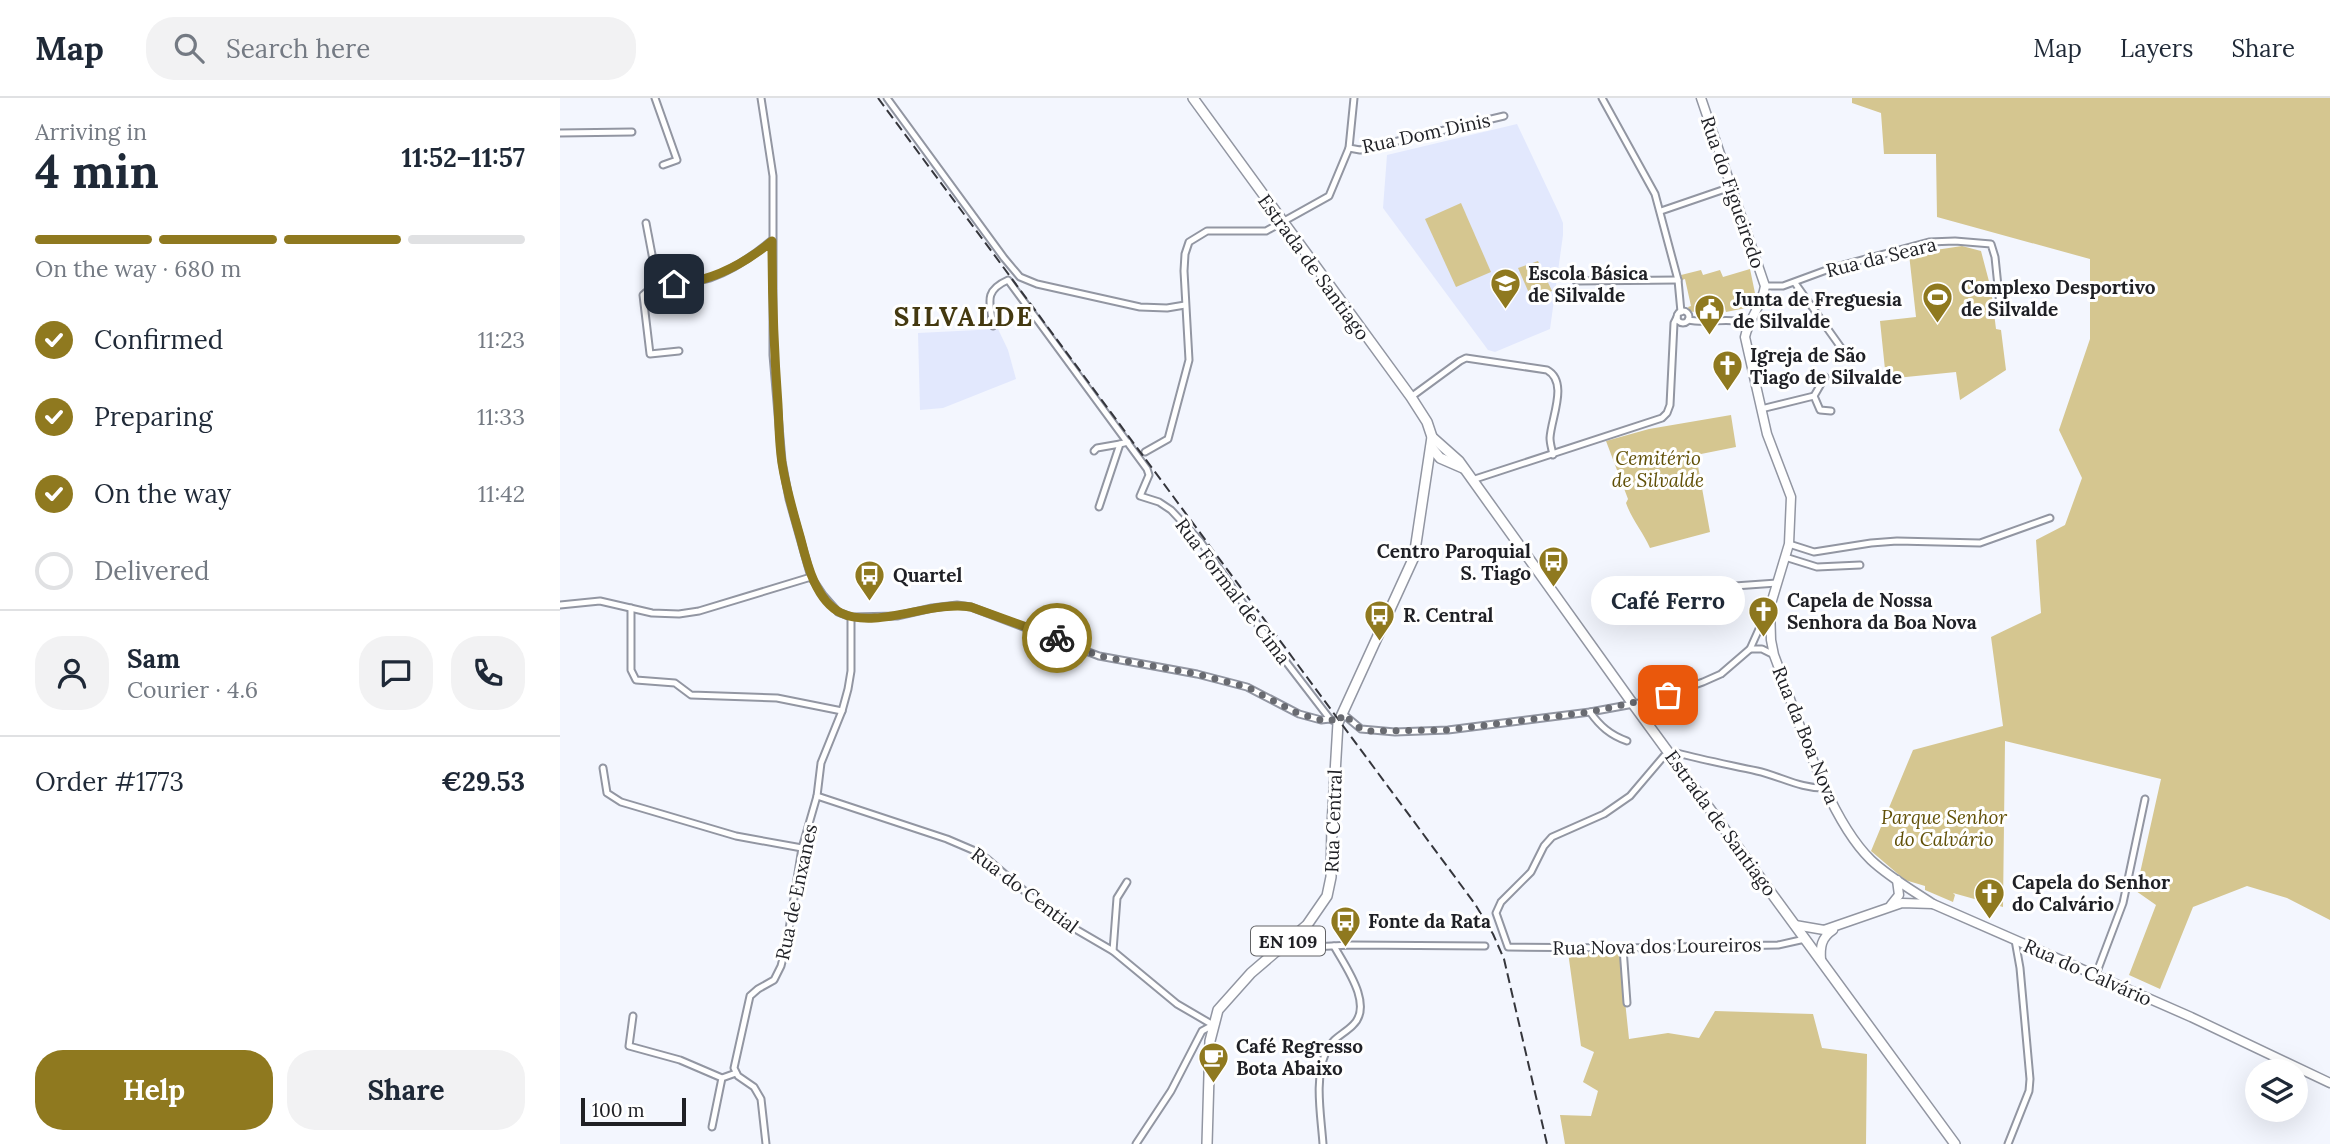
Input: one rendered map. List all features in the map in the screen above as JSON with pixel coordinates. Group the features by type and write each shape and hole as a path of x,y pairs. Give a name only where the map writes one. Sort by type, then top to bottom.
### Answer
{"main road":[{"name":"Estrada de Santiago","path":"1193,98 1411,397 1427,422 1433,453 1449,457 1463,468 1955,1144"},
{"name":"Rua do Figueiredo","path":"1704,99 1765,286 1761,304 1748,323"},
{"name":"Rua da Boa Nova","path":"1748,323 1745,337 1761,409 1791,497 1788,544 1770,607 1774,656 1825,788 1838,812 1869,858 1896,880 1933,904"},
{"name":"Rua Central","path":"1207,1144 1210,1041 1218,1010 1251,973 1307,925 1327,896 1331,877 1337,719 1414,557 1433,453"},
{"path":"1890,906 1899,895 1896,880"},
{"name":"Rua do Calvário","path":"1823,934 1890,906 1916,902 1933,904 2190,1017 2330,1083"},
{"path":"1795,925 1823,934"},
{"path":"1805,939 1815,942 1823,934"},
{"path":"1821,960 1823,934"}],"street":[{"path":"655,98 677,160 663,165"},
{"path":"761,98 773,176 773,355 782,461 789,499 811,577 838,612 851,617 897,616 932,608 957,605 971,607 1099,656 1197,674 1247,687 1299,714 1321,720 1337,719 1361,729 1395,732 1448,730 1590,712 1657,699 1721,674 1750,649 1759,629 1769,619"},
{"path":"887,98 1020,277 1037,284 1118,303 1154,308 1185,305"},
{"path":"1145,452 1166,441 1170,434 1189,360 1185,254 1193,238 1207,231 1266,231 1329,196 1349,148 1354,98"},
{"path":"1472,480 1662,418 1670,405 1674,323 1679,314 1678,280 1661,211 1646,175 1602,98"},
{"name":"Rua Dom Dinis","path":"1349,148 1360,150 1504,116"},
{"path":"560,133 632,132"},
{"path":"1661,211 1731,187"},
{"path":"646,223 658,285"},
{"path":"679,351 650,354 642,300 649,289 658,285 690,283 713,277 754,256 772,241"},
{"name":"Rua da Seara","path":"1765,286 1795,283 1832,268 1929,242 1973,242 1991,244 2000,306"},
{"path":"993,326 989,299 991,291 1008,280 1128,442 1097,448 1094,451"},
{"path":"1576,281 1678,280"},
{"name":"Rua da Seara","path":"1795,283 1842,349"},
{"path":"1675,338 1688,314 1679,314"},
{"path":"1679,314 1686,322 1732,319 1748,323"},
{"path":"1411,397 1466,358 1547,370 1554,375 1558,385 1550,440 1553,455"},
{"path":"1761,409 1814,396 1825,377"},
{"path":"1814,396 1820,410 1831,411"},
{"name":"Rua Formal de Cima","path":"1128,442 1149,475 1140,496 1159,502 1171,510 1200,541 1260,628 1337,719"},
{"path":"1099,507 1120,444"},
{"path":"1788,544 1814,552 1898,541 1980,543 2050,519"},
{"path":"1785,557 1817,567 1860,565"},
{"path":"560,605 600,601 652,613 679,614 699,611 811,577"},
{"path":"1692,589 1777,583"},
{"path":"631,608 631,670 636,680 675,682 691,695 777,698 842,711"},
{"name":"Rua de Enxanes","path":"736,1073 734,1062 750,996 774,980 781,966 802,848 817,796 821,763 842,711 851,671 851,617"},
{"path":"1750,649 1762,649 1774,656"},
{"path":"1590,712 1600,726 1627,741"},
{"path":"1670,753 1758,771 1805,786 1825,788"},
{"name":"Rua Nova dos Loureiros","path":"1670,753 1664,756 1630,796 1604,814 1552,837 1544,846 1531,872 1497,907 1498,919 1508,947 1778,945 1805,939"},
{"path":"603,768 607,793 621,802 736,836 802,848"},
{"name":"Rua do Cential","path":"817,796 947,839 975,851 1065,923 1113,951 1177,1004 1213,1025"},
{"path":"2095,977 2123,903 2145,799"},
{"path":"1113,951 1117,898 1127,882"},
{"path":"1307,925 1306,939 1312,947"},
{"path":"2008,1144 2029,1091 2030,1079 2015,940"},
{"path":"1323,1144 1322,1065 1331,1041 1352,1026 1360,1016 1356,988 1334,946"},
{"path":"1275,953 1334,946 1485,946"},
{"path":"1623,948 1627,1003"},
{"path":"633,1016 629,1045 680,1060 722,1078 736,1073 754,1087 761,1099 766,1144"},
{"path":"1136,1144 1171,1091 1202,1031 1213,1025"},
{"path":"712,1127 722,1078"}],"shaded area":[{"path":"1517,124 1559,213 1563,223 1563,235 1550,329 1495,352 1488,350 1383,208 1387,155"},
{"path":"998,329 1008,350 1016,379 943,408 920,410 918,333"}],"green space":[{"name":"Parque Senhor do Calvário","path":"1852,98 2330,98 2330,920 2287,898 2247,886 2193,907 2160,989 2129,975 2156,905 2136,891 2161,779 2005,741 2003,907 1953,893 1953,902 1925,890 1925,886 1905,880 1871,851 1913,750 2003,726 1991,637 2041,613 2036,540 2065,525 2082,478 2059,430 2090,339 2090,259 1937,217 1936,154 1884,154 1881,113 1852,103"},
{"path":"1461,203 1491,272 1456,287 1425,219"},
{"name":"Complexo Desportivo de Silvalde","path":"1962,246 1981,251 1991,289 1996,329 2001,330 2006,370 1960,400 1956,372 1886,379 1880,321 1916,317 1909,254"},
{"path":"1538,261 1552,291 1532,300 1518,268"},
{"path":"1750,269 1755,293 1746,308 1726,312 1725,309 1690,312 1685,279 1682,280 1681,275 1701,270 1703,275 1720,270 1723,277"},
{"name":"Cemitério de Silvalde","path":"1731,415 1736,447 1696,455 1710,532 1650,548 1628,509 1628,499 1606,441 1649,429"},
{"path":"1568,952 1620,953 1629,1039 1668,1033 1699,1038 1715,1011 1813,1014 1822,1048 1867,1054 1866,1144 1565,1144 1560,1115 1591,1116 1598,1091 1583,1082 1594,1052 1581,1046"}],"railway":[{"path":"878,98 1475,904 1504,959 1547,1144"}],"way so far":[{"path":"1057,638 1099,656 1197,674 1247,687 1299,714 1321,720 1330,719 1338,723 1343,714 1361,729 1371,731 1448,730 1590,712 1668,695"}],"place":[{"name":"Escola Básica de Silvalde","path":"1505,311"},
{"name":"Complexo Desportivo de Silvalde","path":"1938,325"},
{"name":"Junta de Freguesia de Silvalde","path":"1710,337"},
{"name":"Igreja de São Tiago de Silvalde","path":"1727,393"},
{"name":"Centro Paroquial S. Tiago","path":"1554,589"},
{"name":"Quartel","path":"870,602"},
{"name":"Capela de Nossa Senhora da Boa Nova","path":"1764,638"},
{"name":"R. Central","path":"1380,642"},
{"name":"Café Ferro","path":"1668,695"},
{"name":"Capela do Senhor do Calvário","path":"1989,920"},
{"name":"Fonte da Rata","path":"1345,948"},
{"name":"Café Regresso Bota Abaixo","path":"1213,1084"}],"district":[{"name":"SILVALDE","path":"964,316"}],"route":[{"path":"674,284 713,277 754,256 772,241 773,355 782,461 789,499 811,577 838,612 851,617 897,616 957,605 971,607 1057,638"}]}
